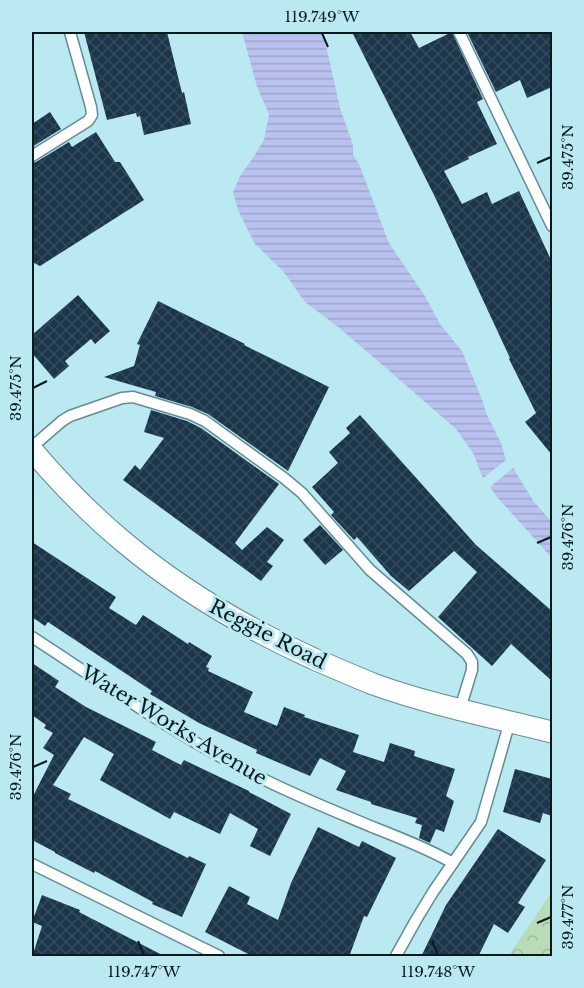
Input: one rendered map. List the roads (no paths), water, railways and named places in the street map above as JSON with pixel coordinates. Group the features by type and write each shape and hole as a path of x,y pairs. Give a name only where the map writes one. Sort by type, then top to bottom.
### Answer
{"street":[{"name":"Reggie Road","path":"32,449 83,504 124,543 166,575 253,630 372,683 460,709 552,732"}],"lane":[{"path":"32,156 88,121 92,115 70,32"},
{"path":"459,32 552,226"},
{"path":"32,449 62,421 122,398 133,397 190,414 205,422 302,493 370,570 467,654 472,662 472,670 460,709"},
{"name":"Water Works Avenue","path":"32,637 142,710 255,776 306,800 433,851 453,863"},
{"path":"396,957 416,920 481,822 510,722"},
{"path":"32,864 219,957"}],"water":[{"path":"242,32 323,32 340,108 353,145 353,155 359,164 389,243 425,296 440,324 462,351 486,413 501,443 506,460 483,478 473,453 456,429 337,326 305,302 283,271 255,244 238,210 233,192 240,176 264,140 269,114 257,87"},
{"path":"513,468 534,502 552,522 552,558 490,487"}]}
